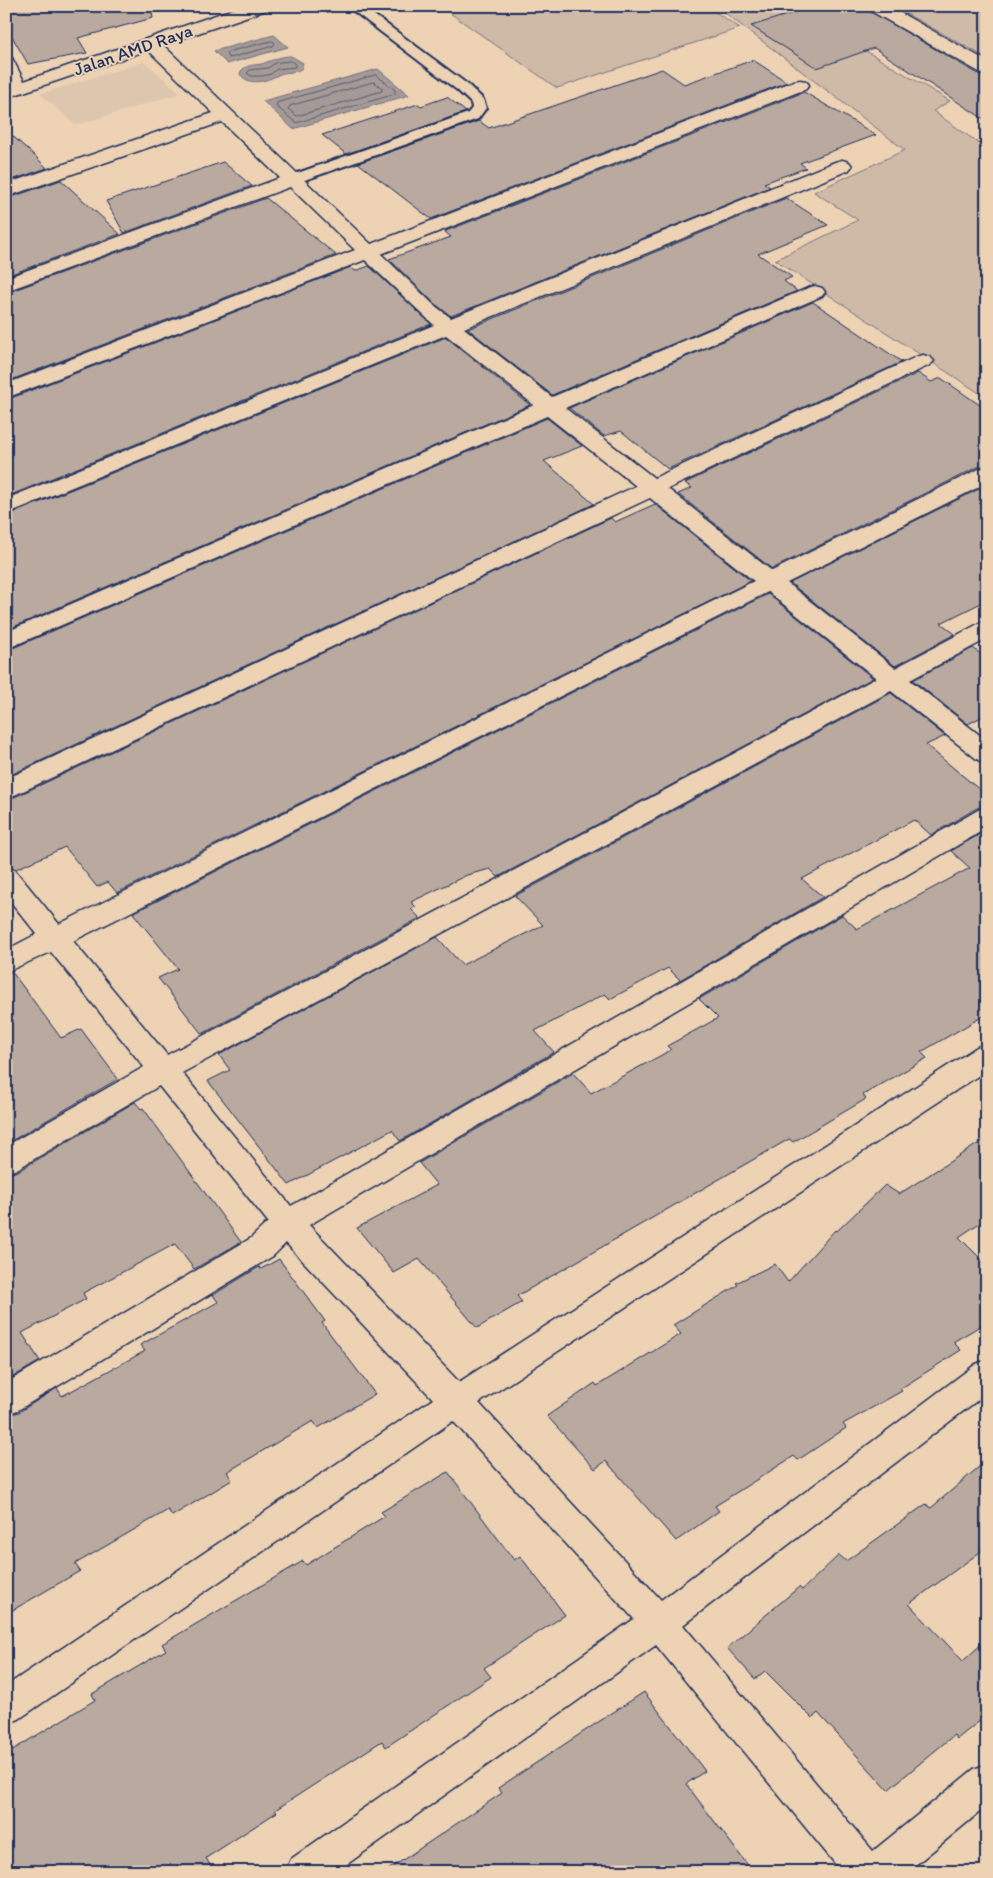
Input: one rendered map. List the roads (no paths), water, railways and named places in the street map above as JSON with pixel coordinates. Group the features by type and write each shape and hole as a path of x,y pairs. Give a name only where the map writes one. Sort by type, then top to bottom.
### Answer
{"street":[{"name":"Jalan AMD Raya","path":"13,91 260,6"},
{"path":"874,6 987,70"},
{"path":"152,44 427,309 987,754"},
{"path":"6,62 13,91"},
{"path":"6,392 800,85"},
{"path":"6,191 226,114"},
{"path":"6,507 842,166"},
{"path":"6,284 294,179"},
{"path":"6,641 815,292"},
{"path":"6,790 923,361"},
{"path":"6,962 987,474"},
{"path":"6,1161 163,1070 987,629"},
{"path":"6,1400 262,1247 287,1223 987,816"},
{"path":"6,877 287,1223 456,1400 659,1622 866,1872"},
{"path":"6,1707 456,1400 987,1055"},
{"path":"304,1872 659,1622 987,1374"},
{"path":"878,1872 987,1782"}],"lane":[{"path":"294,179 473,116 479,108 478,102 462,87 353,6"}],"water":[{"path":"274,35 288,47 227,64 214,51"},
{"path":"291,56 303,63 301,69 258,82 248,80 240,74 247,66"},
{"path":"378,69 409,95 293,129 263,101"}]}
